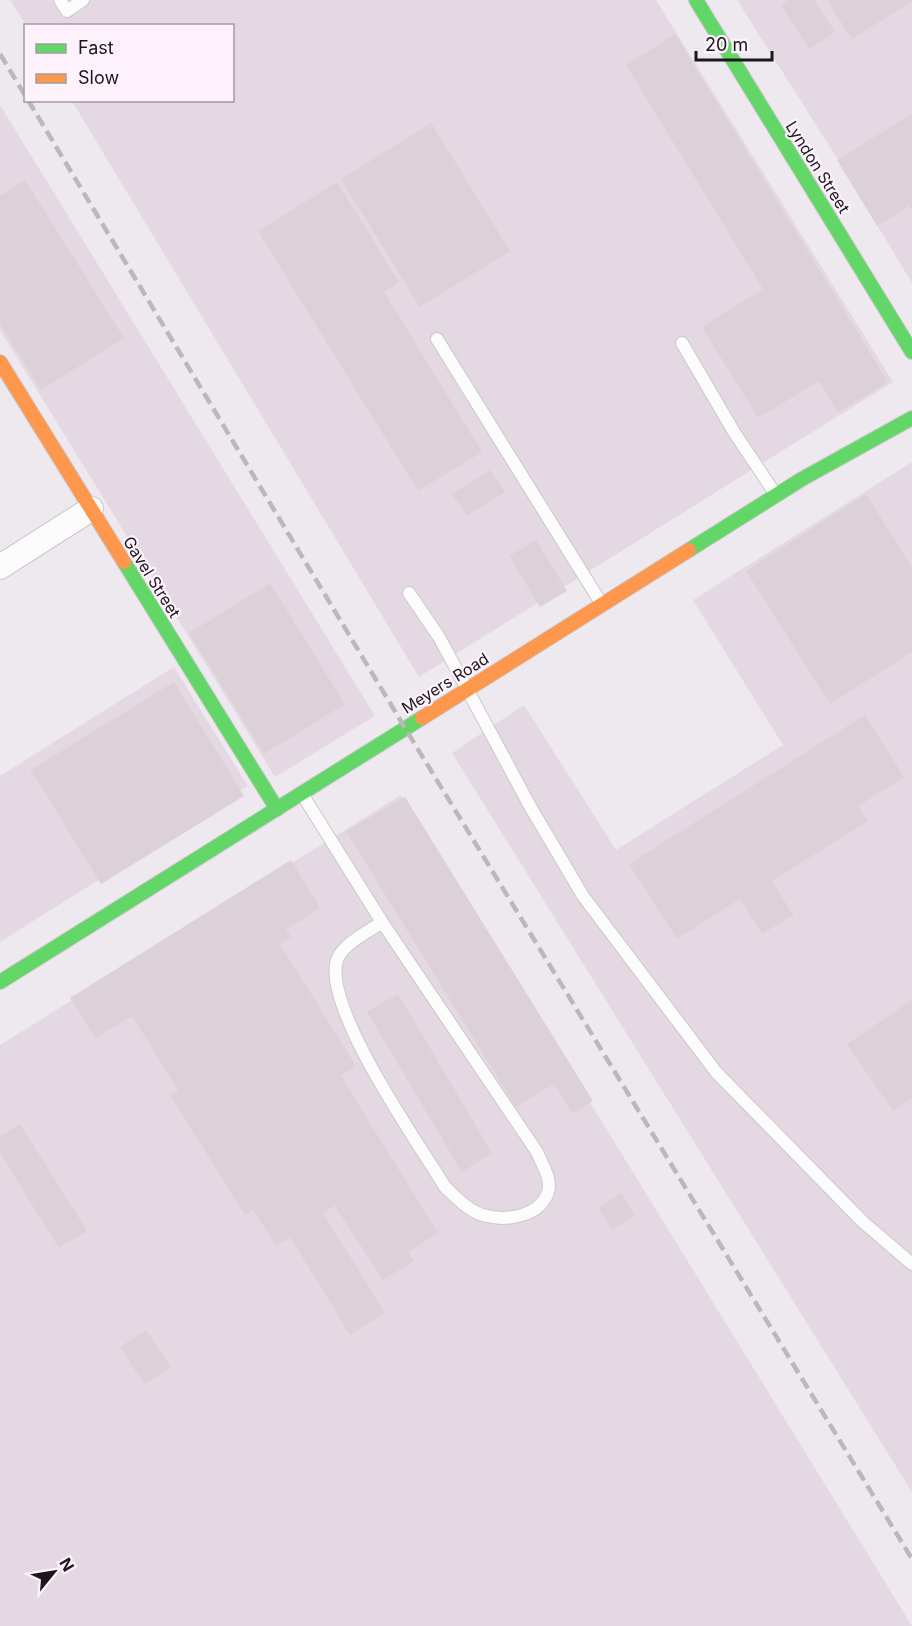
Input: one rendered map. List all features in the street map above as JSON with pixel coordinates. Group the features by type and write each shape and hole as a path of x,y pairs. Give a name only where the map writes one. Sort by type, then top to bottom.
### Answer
{"street":[{"name":"Lyndon Street","path":"696,0 912,352"},
{"name":"Gavel Street","path":"2,369 277,808"},
{"name":"Meyers Road","path":"0,982 776,495 912,418"},
{"path":"0,567 91,509"}],"lane":[{"path":"60,0 67,11 83,0"},
{"path":"437,339 602,604"},
{"path":"682,343 734,432 776,495"},
{"path":"410,593 439,637 583,896 716,1072 863,1222 912,1264"},
{"path":"301,793 382,922 537,1152 548,1176 548,1192 535,1210 511,1218 486,1216 463,1204 445,1187 368,1059 347,1019 337,986 335,963 343,950 382,922"}],"shaded area":[{"path":"10,0 656,0 893,382 419,677 73,102 234,102 234,24 25,24"},
{"path":"737,0 912,0 912,283 835,155"},
{"path":"0,105 375,716 275,777 0,330"},
{"path":"912,462 912,1492 452,753 524,705 616,850 783,745 693,600"},
{"path":"174,667 248,786 0,942 0,776"},
{"path":"401,795 912,1626 0,1626 0,1045"}],"building":[{"path":"788,0 814,0 835,32 809,49 781,5"},
{"path":"827,0 912,0 912,1 852,39"},
{"path":"675,34 888,382 838,412 819,381 758,418 702,327 763,289 626,65"},
{"path":"912,114 912,210 909,206 877,226 837,160"},
{"path":"431,123 510,251 420,307 341,179"},
{"path":"25,180 124,338 41,390 0,324 0,196"},
{"path":"337,182 399,282 384,292 482,452 418,491 258,231"},
{"path":"490,470 505,492 467,516 452,494"},
{"path":"866,494 912,567 912,652 830,704 746,571"},
{"path":"536,540 567,591 540,607 509,556"},
{"path":"270,583 345,704 264,754 189,633"},
{"path":"174,682 244,796 101,884 31,770"},
{"path":"865,715 904,777 858,806 868,821 772,881 793,915 762,934 740,899 677,939 629,864"},
{"path":"405,797 593,1101 573,1114 554,1084 516,1107 346,831"},
{"path":"291,860 320,908 286,929 291,937 280,944 356,1066 341,1076 438,1233 409,1252 414,1261 383,1280 335,1206 323,1213 385,1313 350,1335 290,1237 276,1246 253,1210 245,1215 170,1095 178,1090 132,1016 95,1038 70,998"},
{"path":"398,994 492,1153 462,1172 367,1012"},
{"path":"912,1000 912,1098 893,1111 847,1044"},
{"path":"20,1124 87,1231 59,1248 0,1153 0,1136"},
{"path":"621,1193 635,1216 612,1230 598,1208"},
{"path":"146,1330 171,1367 144,1384 120,1347"}],"railway":[{"path":"0,54 24,94"},
{"path":"29,102 405,728 912,1559"}],"traffic: fast":[{"path":"696,0 912,352"},
{"path":"689,550 802,479 912,418"},
{"path":"124,562 277,809"},
{"path":"0,982 422,718"}],"traffic: slow":[{"path":"0,362 124,562"},
{"path":"422,718 689,550"}]}
